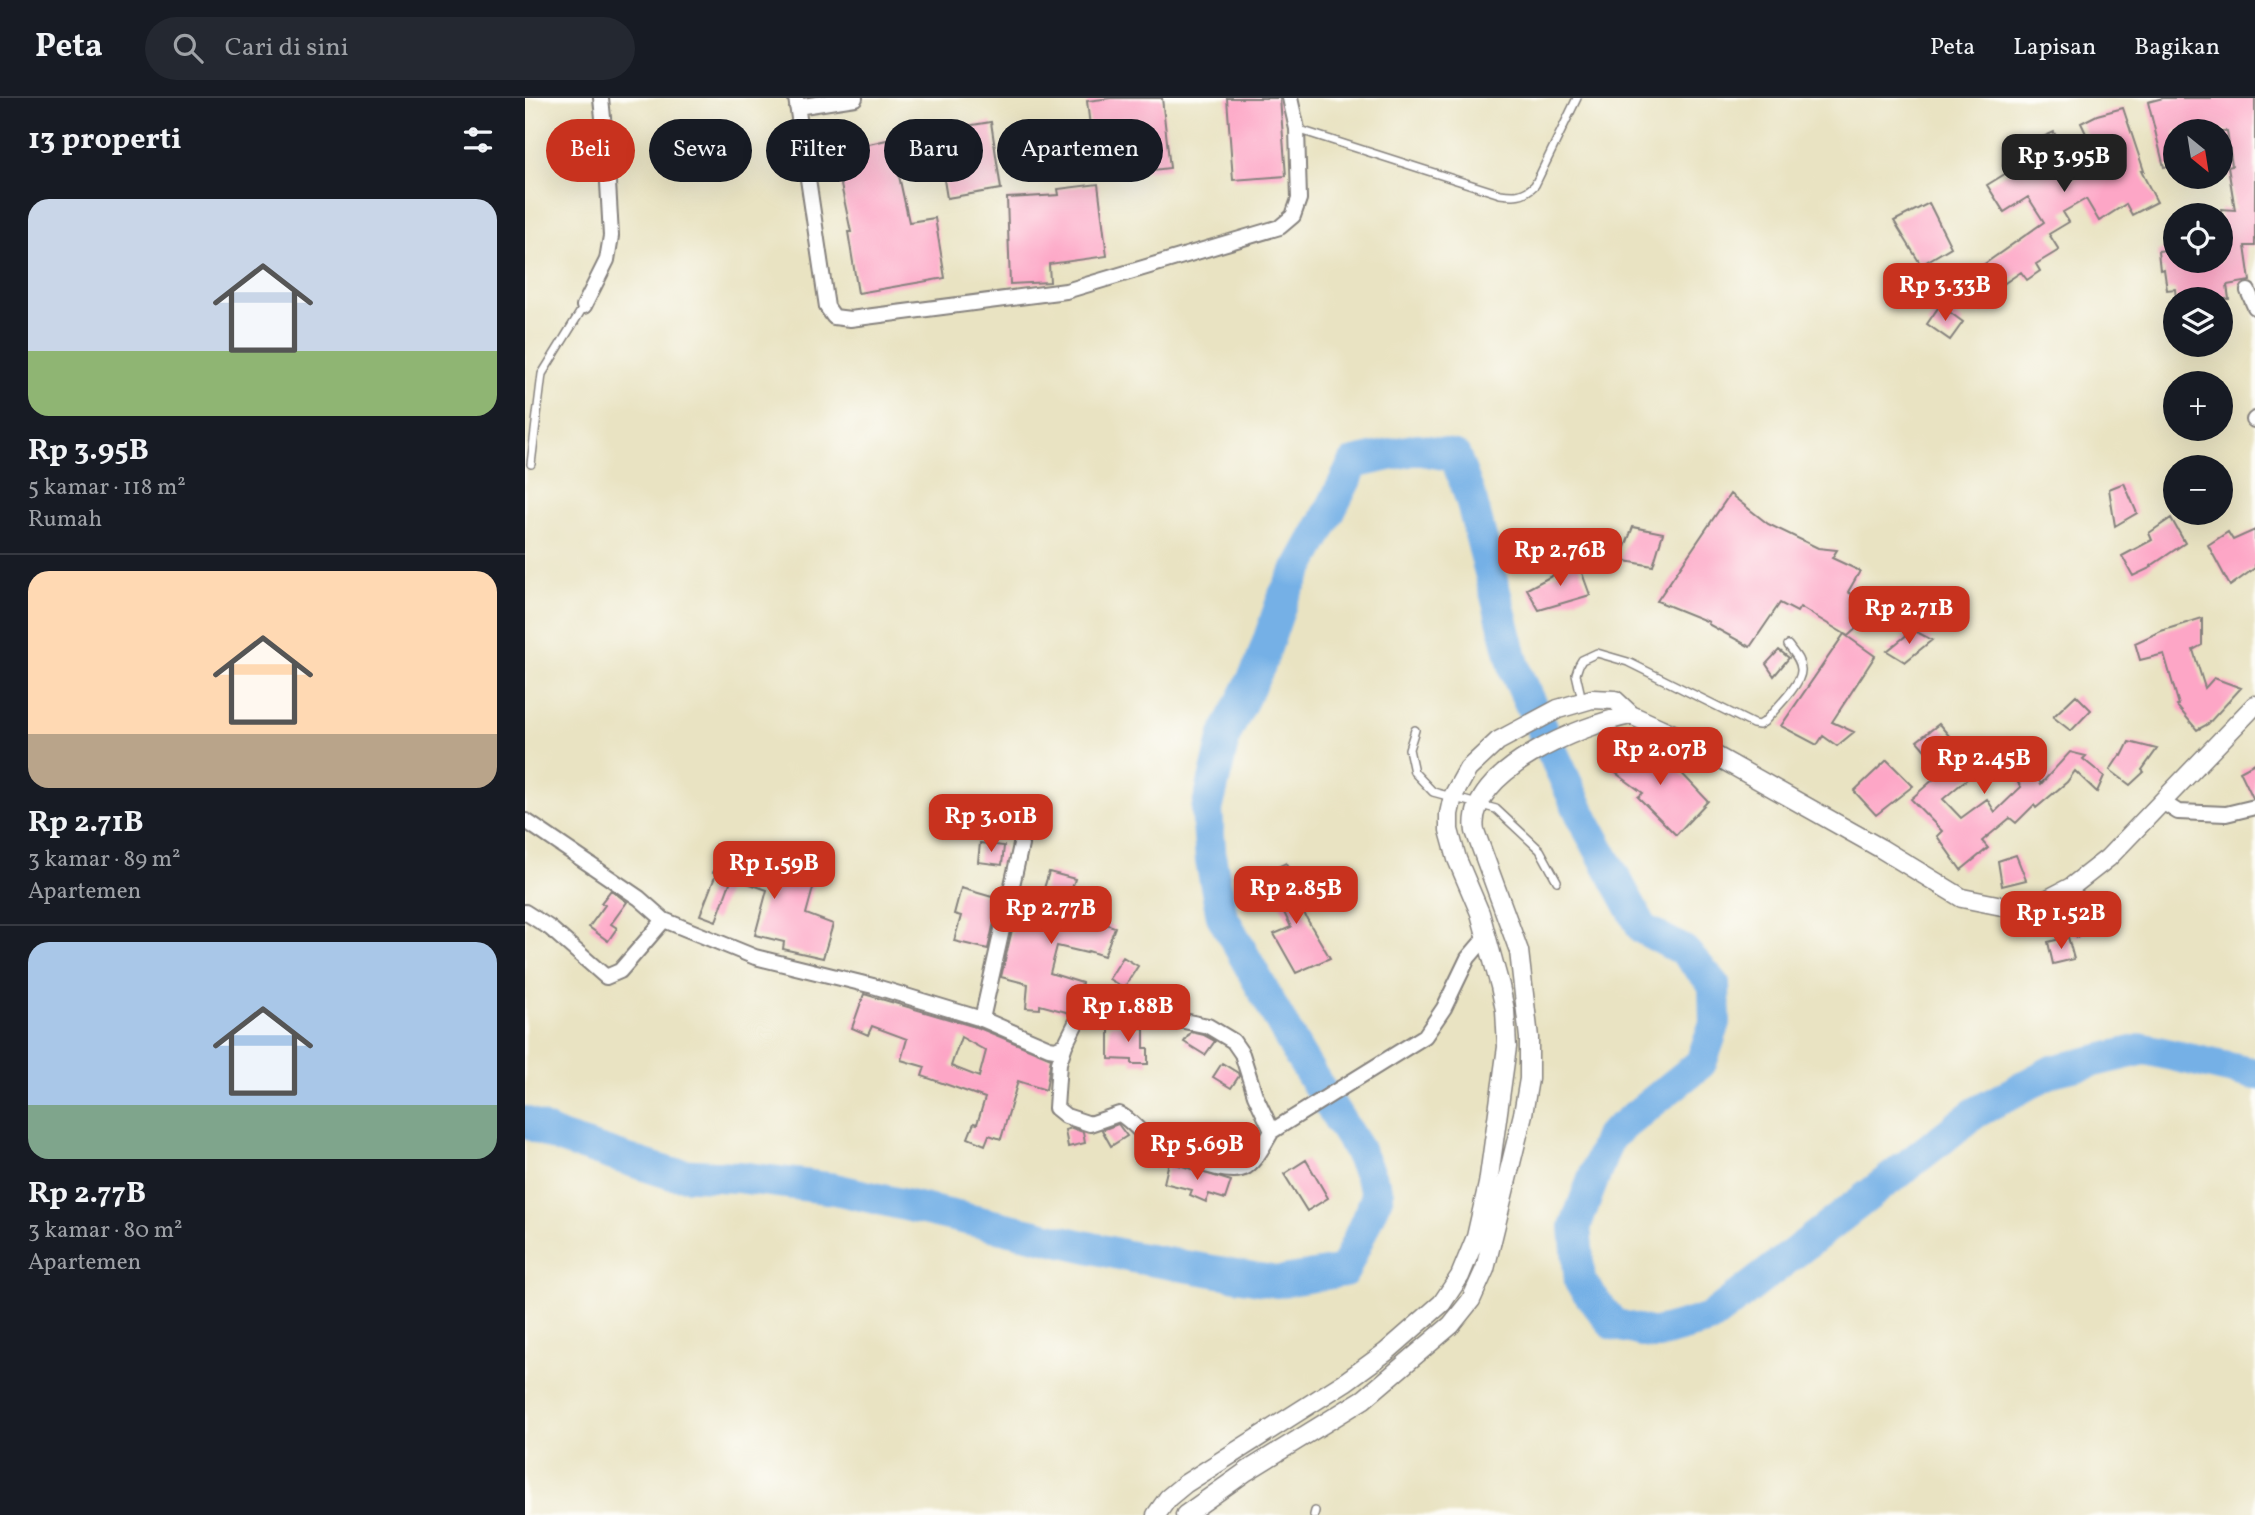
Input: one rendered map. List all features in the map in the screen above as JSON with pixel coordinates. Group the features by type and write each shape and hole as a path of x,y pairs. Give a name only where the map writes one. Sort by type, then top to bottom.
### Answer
{"street":[{"path":"584,306 607,260 611,236 600,98"},
{"path":"855,98 796,102 827,307 834,317 850,319 1066,290 1280,227 1293,216 1299,199 1297,129 1290,98"},
{"path":"2248,291 2255,307"},
{"path":"1156,1515 1168,1498 1185,1483 1345,1382 1386,1352 1442,1303 1460,1276 1476,1237 1487,1184 1507,1047 1505,1010 1480,913 1457,859 1449,830 1453,796 1468,769 1498,741 1558,709 1599,699 1615,701 1631,715 1693,743 1880,848 1962,898 2002,906 2038,904 2071,887 2108,858 2164,803 2255,705"},
{"path":"1185,1515 1247,1471 1364,1399 1451,1325 1471,1300 1485,1269 1529,1079 1529,1038 1519,951 1475,831 1473,823 1477,802 1516,763 1563,737 1607,719 1631,715"},
{"path":"2164,803 2178,812 2226,814 2255,807"},
{"path":"526,821 639,898 664,920 755,957 873,986 982,1019 1049,1048 1065,1045"},
{"path":"982,1019 1021,845"},
{"path":"525,912 550,928 606,977 620,971 664,920"},
{"path":"1272,1131 1255,1096 1242,1054 1233,1041 1208,1026 1184,1021 1119,997 1101,995 1091,1001 1079,1017 1065,1045 1059,1063 1056,1108 1090,1124 1119,1114 1160,1146 1225,1170 1237,1170 1246,1167 1256,1156 1272,1131 1425,1036 1444,1008 1468,958 1486,937"}],"lane":[{"path":"1297,129 1500,194 1517,197 1535,185 1577,98"},
{"path":"531,464 542,374 584,306"},
{"path":"1583,702 1576,674 1582,660 1597,653 1628,662 1759,725 1798,682 1801,670 1799,660 1789,645"},
{"path":"1415,730 1409,749 1413,772 1433,792 1496,809 1540,850 1557,881"}],"building":[{"path":"1162,98 1170,168 1163,169 1163,119 1089,119 1087,101"},
{"path":"1227,98 1280,98 1286,176 1233,180"},
{"path":"2163,98 2255,98 2255,246 2245,246 2250,281 2227,287 2167,287 2165,273 2233,273 2233,119 2163,119 2163,163 2148,102"},
{"path":"2123,108 2144,171 2141,171 2157,202 2132,215 2126,204 2099,221 2086,199 2063,212 2069,222 2049,234 2059,250 2036,264 2040,271 2027,280 2021,272 1996,289 1999,294 1980,307 1966,287 1987,272 1983,265 2044,222 2028,197 2004,212 1987,185 2013,169 2008,159 2033,147 2031,142 2054,132 2073,179 2100,163 2081,123 2097,115"},
{"path":"991,122 997,182 1000,182 1001,189 947,198 944,182 983,182 983,123"},
{"path":"884,141 884,182 900,182 909,222 935,218 945,278 858,293 848,232 851,232 840,182 870,182 870,144"},
{"path":"1098,184 1107,256 1049,264 1050,282 1010,284 1007,198 1059,195 1058,189"},
{"path":"1929,203 1951,247 1921,265 1894,221"},
{"path":"2163,250 2163,269 2160,270 2158,251"},
{"path":"1940,305 1963,322 1950,340 1927,324"},
{"path":"2124,483 2137,513 2115,526 2109,489"},
{"path":"1730,494 1768,524 1818,548 1837,550 1832,558 1860,571 1848,592 1876,610 1848,636 1800,607 1797,612 1780,603 1750,647 1708,624 1709,622 1657,601"},
{"path":"2163,523 2175,525 2185,543 2152,567 2133,576 2122,556 2152,540 2149,533"},
{"path":"1633,527 1663,533 1653,566 1620,560"},
{"path":"2255,530 2255,568 2230,586 2208,545 2228,532 2233,540"},
{"path":"1578,562 1590,595 1539,610 1527,589"},
{"path":"2202,618 2202,645 2193,650 2205,688 2214,678 2241,688 2208,724 2197,730 2177,706 2179,705 2164,654 2140,660 2135,643 2161,631"},
{"path":"1913,630 1932,640 1905,662 1887,651"},
{"path":"1844,634 1875,656 1832,722 1854,732 1837,746 1823,736 1817,745 1781,726"},
{"path":"1779,650 1789,658 1774,676 1766,664"},
{"path":"2076,695 2091,710 2071,731 2053,717"},
{"path":"1939,724 1978,770 1943,799 1961,818 1987,799 1995,812 2021,787 2018,783 2034,774 2041,784 2070,752 2086,756 2083,759 2104,776 2097,792 2075,771 2067,782 2036,808 2034,805 2016,823 2010,818 1982,841 1988,848 1961,870 1937,836 1942,831 1911,799 1943,771 1917,741"},
{"path":"1635,741 1672,768 1675,766 1708,801 1676,835 1638,797 1643,793 1609,768"},
{"path":"2129,742 2157,749 2142,770 2144,772 2130,785 2110,770"},
{"path":"1887,760 1913,786 1876,815 1854,791"},
{"path":"2255,763 2255,798 2253,798 2240,771"},
{"path":"980,843 1004,846 1002,865 978,862"},
{"path":"723,847 795,872 797,864 818,870 806,914 833,924 823,958 783,949 784,942 755,935 767,890 736,879 731,880 716,921 700,915"},
{"path":"2016,855 2026,880 2002,886 1998,861"},
{"path":"1286,863 1295,883 1291,885 1330,958 1296,973 1274,934 1291,927 1276,896 1279,895 1269,871"},
{"path":"1049,872 1075,879 1065,910 1115,927 1104,956 1057,946 1050,973 1082,983 1076,1005 1070,1013 1040,1005 1040,1009 1026,1008 1028,984 1001,977 1018,904 1038,908"},
{"path":"961,888 999,899 988,949 954,941 961,916 954,914"},
{"path":"611,890 627,902 611,924 617,928 608,941 589,927 605,905 601,903"},
{"path":"2088,910 2093,928 2077,937 2064,925"},
{"path":"2068,937 2074,959 2053,964 2048,942"},
{"path":"1123,957 1138,966 1124,988 1109,979"},
{"path":"864,994 979,1028 1051,1058 1046,1090 1018,1081 1001,1139 989,1135 985,1145 968,1138 974,1123 977,1124 985,1098 922,1076 925,1067 901,1060 907,1039 872,1026 868,1035 852,1028","holes":["961,1037 986,1051 979,1077 951,1066"]},
{"path":"1127,1024 1127,1028 1144,1028 1144,1048 1148,1048 1148,1064 1109,1059 1109,1025"},
{"path":"1191,1032 1215,1041 1205,1055 1184,1042"},
{"path":"1222,1063 1238,1073 1239,1076 1231,1088 1213,1077"},
{"path":"1118,1124 1127,1136 1111,1146 1102,1130"},
{"path":"1072,1128 1083,1132 1085,1143 1068,1147 1065,1130"},
{"path":"1306,1160 1328,1198 1307,1211 1284,1174"},
{"path":"1169,1162 1231,1181 1225,1199 1209,1194 1206,1202 1190,1195 1192,1190 1164,1183"}],"waterway":[{"path":"525,1122 563,1139 672,1174 738,1177 835,1189 1132,1257 1277,1282 1344,1271 1378,1194 1358,1150 1299,1055 1222,916 1211,861 1207,810 1225,735 1260,665 1284,595 1354,463 1417,449 1455,456 1471,499 1516,673 1585,823 1643,929 1684,951 1714,984 1715,1023 1701,1063 1609,1137 1575,1227 1580,1282 1613,1324 1654,1334 1709,1319 1975,1113 2052,1071 2145,1049 2255,1074"}]}
